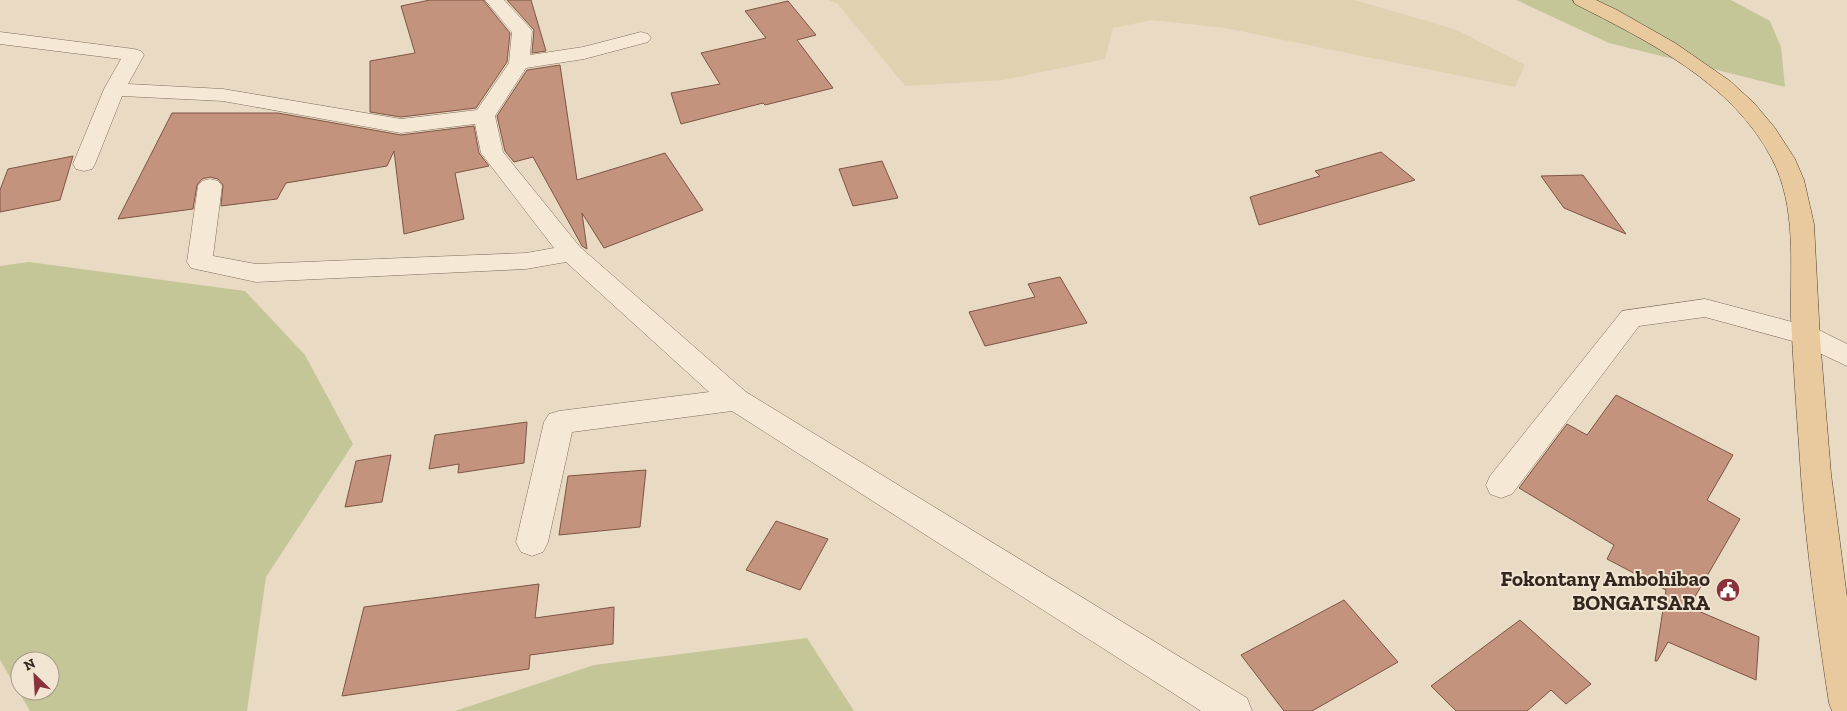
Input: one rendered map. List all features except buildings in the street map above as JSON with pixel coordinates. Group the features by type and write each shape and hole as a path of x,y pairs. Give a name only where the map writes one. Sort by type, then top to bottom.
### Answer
{"main road":[{"path":"1582,0 1622,20 1672,49 1720,83 1755,117 1784,160 1800,208 1805,336 1824,554 1847,703"}],"street":[{"path":"494,0 522,31 519,63 484,116 492,153 571,253 736,400 1226,709"},
{"path":"0,38 134,55 114,89 84,164"},
{"path":"519,63 584,53 641,38"},
{"path":"114,89 223,95 402,126 484,116"},
{"path":"210,186 200,262 256,273 526,260 571,253"},
{"path":"1501,485 1631,318 1705,308 1805,336 1847,356"},
{"path":"532,542 558,422 736,400"}],"shaded area":[{"path":"828,0 1355,0 1457,30 1525,65 1515,87 1225,28 1152,20 1113,28 1105,59 1003,80 905,86 838,4"}],"green space":[{"path":"1516,0 1731,0 1770,21 1781,47 1785,87 1609,43"},
{"path":"29,262 245,291 305,355 353,444 266,577 247,711 30,711 24,701 60,701 60,651 10,651 10,677 0,660 0,266"},
{"path":"807,638 854,711 455,711 594,665"}],"place":[{"name":"Fokontany Ambohibao BONGATSARA","path":"1728,590"}]}
